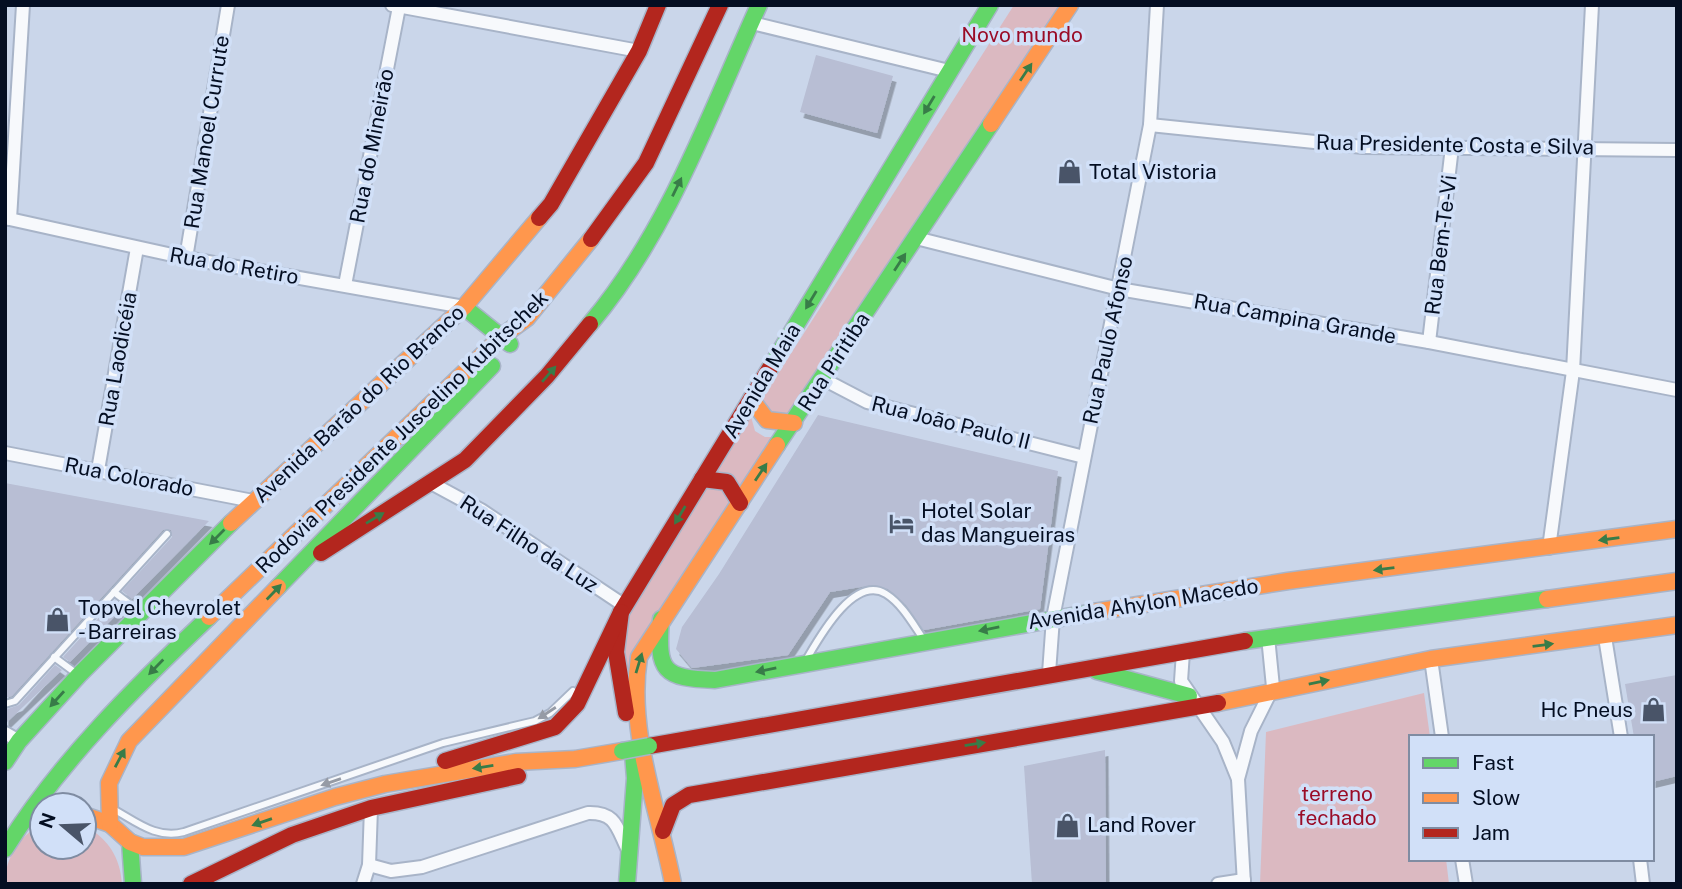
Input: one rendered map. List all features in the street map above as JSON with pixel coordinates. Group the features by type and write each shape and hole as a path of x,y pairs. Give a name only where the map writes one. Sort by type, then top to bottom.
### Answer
{"main road":[{"name":"Avenida Barão do Rio Branco","path":"5,762 12,737 79,675 253,501 464,307 551,204 639,51 658,5"},
{"name":"Rodovia Presidente Juscelino Kubitschek","path":"5,849 25,817 86,743 158,666 506,340 573,264 646,163 720,5"},
{"path":"298,570 465,460 516,409 610,301 665,212 759,5"},
{"name":"Avenida Maia","path":"627,884 635,778 616,652 623,609 990,5"},
{"name":"Rua Piritiba","path":"673,884 663,831 647,776 634,689 639,657 661,619 1070,5"},
{"path":"110,824 109,783 129,741 298,570 391,467 460,401 506,340 464,307"},
{"path":"751,399 763,420 785,425 794,423"},
{"path":"702,479 727,482 740,503"},
{"name":"Avenida Ahylon Macedo","path":"661,619 659,647 662,661 668,671 681,679 715,680 1053,618 1288,581 1677,529"},
{"path":"335,797 385,784 516,762 575,759 1049,673 1087,669 1268,637 1677,581"},
{"path":"98,820 110,824 130,842 159,849 184,847 555,727 577,704 623,609"},
{"path":"663,831 673,805 689,795 1194,701 1272,692 1431,659 1677,625"},
{"path":"1087,669 1194,701"},
{"path":"191,884 292,835 371,808 548,770 575,759"},
{"path":"130,842 133,884"}],"street":[{"path":"8,219 23,5"},
{"name":"Rua Manoel Currute","path":"186,258 228,5"},
{"name":"Rua Paulo Afonso","path":"1049,673 1053,618 1150,125 1157,5"},
{"path":"1549,548 1573,371 1592,5"},
{"path":"395,6 439,9 639,51"},
{"name":"Rua do Mineirão","path":"345,285 395,6"},
{"path":"752,23 949,71"},
{"name":"Rua Presidente Costa e Silva","path":"1150,125 1302,144 1363,148 1584,147 1677,150"},
{"name":"Rua Bem-Te-Vi","path":"1429,342 1452,147"},
{"name":"Rua do Retiro","path":"8,219 186,258 464,307"},
{"name":"Rua Campina Grande","path":"916,237 1119,289 1429,342 1677,390"},
{"name":"Rua Laodicéia","path":"98,470 137,248"},
{"name":"Rua João Paulo II","path":"823,379 867,402 1084,457"},
{"name":"Rua Colorado","path":"5,453 253,501"},
{"name":"Rua Filho da Luz","path":"431,483 481,510 623,609"},
{"path":"1218,884 1244,882 1238,779 1251,731 1272,692 1268,637"},
{"path":"1605,637 1620,735"},
{"path":"1183,652 1180,671 1194,701 1223,742 1238,779"},
{"path":"1431,659 1442,735"},
{"path":"363,884 369,865 371,808"},
{"path":"369,865 391,871 422,867 588,813 603,813 613,820 629,852"},
{"path":"1462,861 1466,884"},
{"path":"1640,861 1643,884"}],"lane":[{"path":"5,704 15,701 167,534"},
{"path":"805,663 838,612 862,591 878,590 894,599 925,642"},
{"path":"114,592 141,613"},
{"path":"54,657 79,675"},
{"path":"109,806 156,833 170,836 443,743 535,721 550,713 596,667"}],"green space":[{"name":"Novo mundo","path":"1014,5 1069,5 788,424 758,405"},
{"path":"750,413 755,431 765,437 777,437 743,494 713,473"},
{"path":"708,486 719,487 734,502 630,671 622,674 625,618 699,495"},
{"name":"terreno fechado","path":"1424,693 1430,735 1409,735 1409,861 1446,861 1449,884 1260,884 1266,732"},
{"path":"98,834 111,849 119,865 122,884 5,884 11,857 20,841 27,835 28,861 98,861"}],"building":[{"path":"816,55 893,76 877,133 800,112"},
{"name":"Hotel Solar das Mangueiras","path":"818,415 1058,471 1040,609 924,630 906,605 888,589 873,585 830,592 788,655 692,668 676,649 682,627 719,574"},
{"name":"Topvel Chevrolet - Barreiras","path":"5,483 209,521 132,599 122,591 172,537 171,530 163,530 12,696 5,698"},
{"path":"115,600 124,607 70,662 63,657"},
{"path":"55,665 62,670 5,724 5,710 19,705"},
{"name":"Hc Pneus","path":"1677,675 1677,776 1654,782 1654,735 1634,735 1625,684"},
{"name":"Land Rover","path":"1105,750 1106,884 1032,884 1024,766"}],"traffic: fast":[{"path":"590,324 618,288 665,211 705,129 759,5"},
{"path":"770,368 990,5"},
{"path":"777,445 991,124"},
{"path":"464,307 510,344"},
{"path":"278,587 492,366"},
{"path":"5,762 19,741 79,675 231,523"},
{"path":"1245,641 1547,599"},
{"path":"661,619 660,651 667,669 684,677 715,680 1094,612"},
{"path":"5,849 26,817 74,756 126,698 209,617"},
{"path":"1097,671 1189,696"},
{"path":"622,751 649,746"},
{"path":"627,884 635,778 633,754"},
{"path":"130,842 133,884"}],"traffic: slow":[{"path":"991,124 1070,5"},
{"path":"231,523 464,307 539,218"},
{"path":"209,617 502,336 527,318 591,239"},
{"path":"751,399 767,420 794,423"},
{"path":"673,884 641,743 636,686 639,657 777,445"},
{"path":"1094,612 1288,581 1677,529"},
{"path":"1547,599 1677,581"},
{"path":"110,824 109,783 129,741 278,587"},
{"path":"1218,703 1431,659 1677,625"},
{"path":"98,820 110,824 130,842 143,847 184,847 335,797 385,784 516,762 575,759 622,751"}],"traffic: jam":[{"path":"539,218 551,204 639,51 658,5"},
{"path":"591,239 646,163 720,5"},
{"path":"321,553 465,460 547,376 590,324"},
{"path":"626,713 616,652 621,612 770,368"},
{"path":"702,479 727,482 740,503"},
{"path":"445,761 555,727 577,704 621,612"},
{"path":"649,746 1245,641"},
{"path":"663,831 673,805 689,795 1218,703"},
{"path":"191,884 292,835 371,808 518,776"}],"place":[{"name":"Total Vistoria","path":"1069,172"},
{"name":"Hotel Solar das Mangueiras","path":"901,523"},
{"name":"Topvel Chevrolet - Barreiras","path":"58,620"},
{"name":"Hc Pneus","path":"1653,710"},
{"name":"Land Rover","path":"1067,825"}]}
